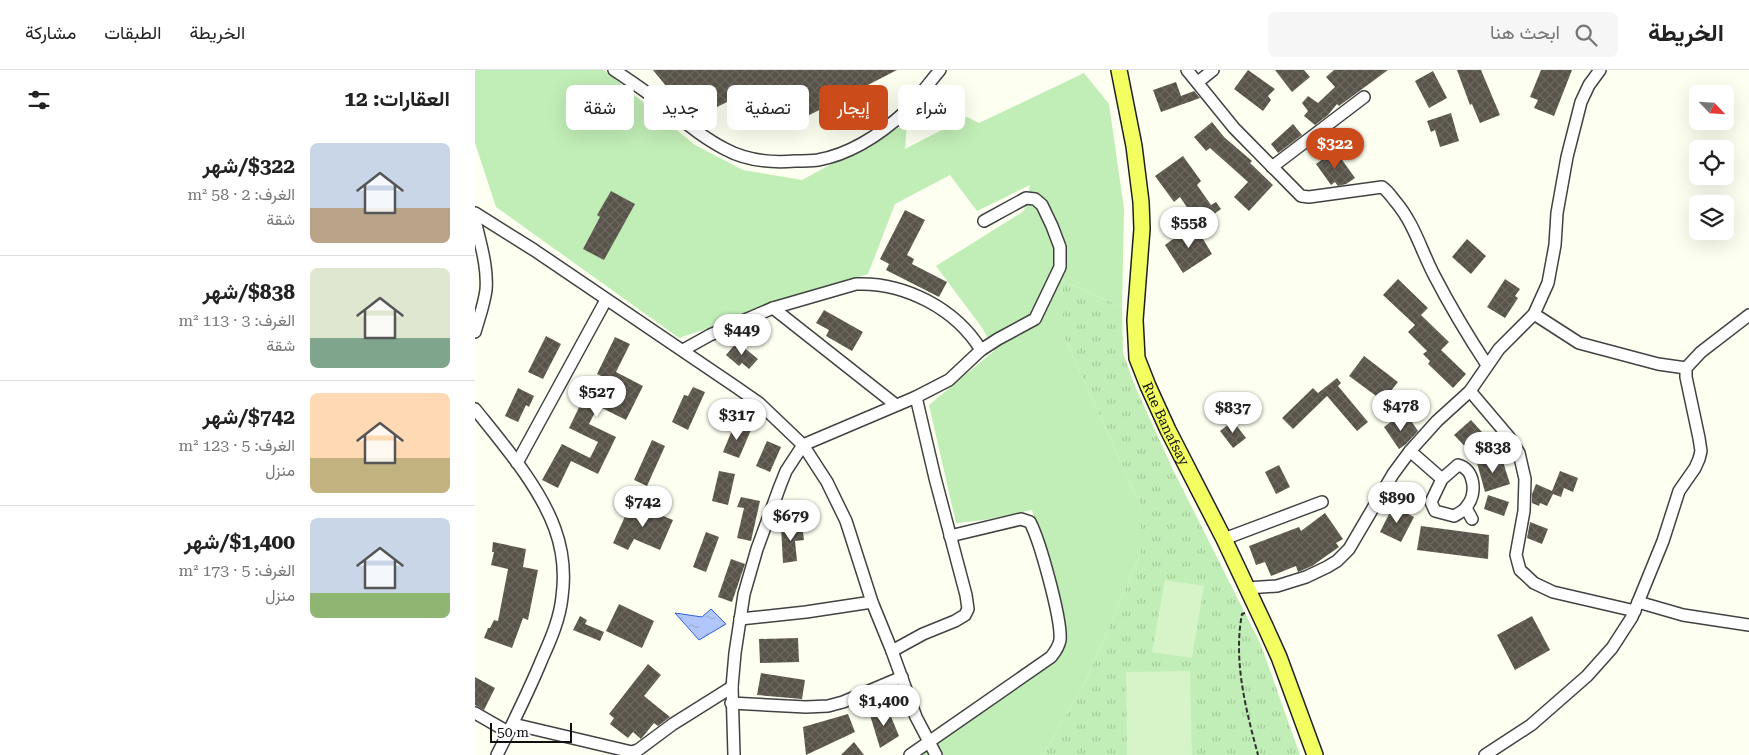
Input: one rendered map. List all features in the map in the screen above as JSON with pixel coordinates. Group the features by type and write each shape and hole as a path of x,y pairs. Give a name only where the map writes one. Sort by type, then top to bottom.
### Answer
{"main road":[{"name":"Rue Banafsay","path":"1119,70 1134,146 1141,202 1142,228 1135,320 1137,358 1168,430 1224,539 1279,657 1315,755"}],"street":[{"path":"614,70 656,99 707,139 741,156 755,160 780,162 818,160 842,153 864,142 887,127 907,109 940,70"},
{"path":"1187,70 1234,128 1303,197 1385,188 1406,214 1433,273 1455,314 1487,365"},
{"path":"1198,82 1213,70"},
{"path":"1247,588 1277,586 1306,577 1337,561 1349,549 1393,474 1410,451 1437,421 1470,391 1499,349 1533,314 1548,283 1567,157 1581,102 1589,85 1601,70"},
{"path":"1272,167 1364,97"},
{"path":"734,755 731,703 739,619 749,574 766,522 787,471 803,444 916,397 949,380 969,364 981,350 1035,319 1060,267 1060,247 1048,216 1042,206 1033,198 1027,198 984,221"},
{"path":"475,213 534,250 759,403 803,444 827,482 846,521 872,602 916,717 936,755"},
{"path":"475,220 486,278 483,304 475,332"},
{"path":"683,350 710,335 773,308 856,284 885,285 917,296 944,312 972,335 981,350"},
{"path":"517,464 605,300"},
{"path":"773,308 896,405"},
{"path":"1533,314 1579,343 1658,364 1686,368"},
{"path":"1485,755 1531,725 1587,676 1612,648 1637,607 1663,540 1679,491 1695,468 1701,451 1686,377 1686,368 1701,352 1749,316"},
{"path":"1470,391 1509,437 1519,453 1525,479 1524,510 1516,555 1520,570 1534,583 1553,592 1749,625"},
{"path":"892,651 923,634 955,621 967,613 968,609 916,397"},
{"path":"475,409 517,464 542,502 555,530 563,562 562,598 551,638 497,755"},
{"path":"1410,451 1441,479"},
{"path":"1458,465 1467,470 1471,475 1472,491 1470,503 1454,516 1435,511 1431,502 1441,479 1458,465"},
{"path":"1224,539 1322,502"},
{"path":"1466,508 1472,519"},
{"path":"910,755 1051,656 1060,641 1058,620 1047,571 1030,522 1021,519 950,536"},
{"path":"739,619 806,612 872,602"},
{"path":"731,703 806,707 828,706 843,702 902,677"},
{"path":"475,713 510,728 632,752 638,750 669,727 732,687"}],"path":[{"path":"1256,608 1242,614 1238,650 1247,712 1258,755"}],"green space":[{"path":"475,70 604,70 622,85 566,85 566,130 634,130 634,95 644,103 644,130 677,130 695,145 743,170 802,180 898,128 898,130 906,130 905,149 942,130 965,130 965,118 967,117 979,123 1084,73 1109,104 1124,209 1122,307 1063,281 1063,334 1141,507 1141,553 1086,680 1043,755 905,755 1062,653 1064,615 1032,510 984,520 956,523 929,405 994,351 983,329 936,266 1024,211 1030,185 977,211 950,175 895,204 868,274 679,338 496,207 475,143"},
{"path":"1063,281 1122,307 1123,353 1135,386 1174,472 1261,645 1300,755 1043,755 1086,680 1141,553 1141,507 1063,334"},
{"path":"1165,580 1204,586 1192,658 1152,652"},
{"path":"1190,671 1192,755 1127,755 1126,672"}],"water":[{"path":"711,609 726,624 699,640 675,613 702,617"}],"building":[{"path":"653,70 897,70 868,85 819,85 819,110 809,115 809,85 727,85 727,102 717,107 717,85 665,85"},
{"path":"1248,70 1275,89 1268,96 1271,100 1263,111 1234,89"},
{"path":"1275,70 1304,70 1310,77 1292,92"},
{"path":"1334,70 1388,70 1339,106 1337,104 1328,115 1315,125 1304,116 1308,111 1302,103 1308,96 1318,103 1335,87 1326,77"},
{"path":"1457,70 1481,70 1500,115 1480,123 1472,104 1470,105"},
{"path":"1541,70 1572,70 1554,116 1534,108 1538,100 1530,97"},
{"path":"1433,71 1447,98 1429,108 1415,81"},
{"path":"1176,82 1181,96 1194,91 1200,98 1161,112 1153,90"},
{"path":"1451,113 1459,141 1440,147 1435,130 1431,132 1427,121"},
{"path":"1212,122 1224,137 1252,161 1250,163 1273,185 1249,211 1234,197 1248,182 1210,148 1206,151 1194,137"},
{"path":"1293,124 1302,135 1278,153 1271,144"},
{"path":"1335,150 1355,178 1346,184 1338,186 1335,182 1331,185 1316,164"},
{"path":"1183,156 1201,181 1197,185 1211,205 1216,202 1221,209 1199,225 1180,197 1174,202 1155,176"},
{"path":"611,191 635,204 604,260 583,249 600,217 597,215"},
{"path":"905,210 925,220 907,255 914,259 912,264 947,282 939,297 886,270 889,264 880,259"},
{"path":"1194,224 1212,254 1183,273 1165,245"},
{"path":"1467,239 1486,256 1471,274 1452,257"},
{"path":"1398,279 1428,308 1421,315 1449,342 1441,350 1466,374 1453,388 1428,364 1430,361 1423,354 1427,351 1408,332 1415,325 1383,295"},
{"path":"1505,279 1520,289 1515,296 1518,298 1505,318 1487,307"},
{"path":"824,310 863,332 852,351 826,336 829,330 816,323"},
{"path":"546,336 561,344 543,379 528,372"},
{"path":"615,337 630,344 616,372 643,386 626,420 598,406 589,424 616,437 598,474 571,461 558,488 542,480 562,444 590,458 598,442 569,428 587,391 615,405 624,387 597,374"},
{"path":"737,342 758,359 749,369 742,363 739,366 726,355"},
{"path":"1364,356 1398,382 1383,401 1349,376"},
{"path":"1337,378 1341,383 1338,386 1368,422 1357,431 1327,396 1293,429 1282,418 1313,388 1318,393"},
{"path":"693,387 705,392 688,430 672,422 684,395 688,396"},
{"path":"518,388 534,396 529,407 526,405 518,422 505,416"},
{"path":"1398,417 1402,423 1409,418 1418,431 1399,449 1384,427"},
{"path":"1471,420 1491,442 1475,457 1454,435"},
{"path":"1233,421 1246,438 1233,448 1220,431"},
{"path":"735,423 751,430 739,458 723,452"},
{"path":"652,440 665,446 647,486 634,480"},
{"path":"767,441 781,447 770,472 756,466"},
{"path":"1501,455 1510,484 1485,492 1477,463"},
{"path":"1279,465 1290,487 1276,494 1265,472"},
{"path":"719,471 735,474 728,505 712,501"},
{"path":"1560,471 1578,478 1573,492 1564,488 1561,497 1553,494 1547,506 1540,503 1539,506 1532,503 1532,494 1536,484 1552,491"},
{"path":"1488,495 1509,502 1504,516 1484,509"},
{"path":"741,497 760,501 751,541 737,538 744,508 737,507"},
{"path":"631,503 673,520 660,550 634,539 628,550 613,543"},
{"path":"1393,506 1414,517 1401,542 1380,532"},
{"path":"1325,513 1343,539 1336,543 1339,547 1312,566 1298,572 1296,566 1271,576 1265,562 1256,565 1249,546 1299,527 1301,531"},
{"path":"1530,522 1548,529 1542,544 1527,538"},
{"path":"802,525 804,540 795,541 797,561 783,563 781,527"},
{"path":"1421,526 1489,535 1488,559 1417,550"},
{"path":"706,532 719,537 706,572 693,567"},
{"path":"493,542 526,549 523,567 538,570 528,620 523,618 512,648 484,638 494,620 498,621 508,569 491,565 494,552 492,552"},
{"path":"731,559 745,564 732,602 718,597"},
{"path":"619,604 654,621 642,648 606,631"},
{"path":"580,616 587,620 585,624 604,632 600,641 573,630"},
{"path":"1532,616 1550,650 1515,670 1497,635"},
{"path":"798,638 799,662 760,663 759,639"},
{"path":"648,664 661,675 644,696 670,717 658,726 654,723 641,739 633,732 628,738 610,724 614,718 609,714"},
{"path":"761,673 805,680 802,699 757,695"},
{"path":"475,677 495,688 484,710 475,705"},
{"path":"887,707 899,736 880,748 870,715"},
{"path":"848,714 855,732 806,755 803,727"},
{"path":"854,742 864,755 841,755"}]}
